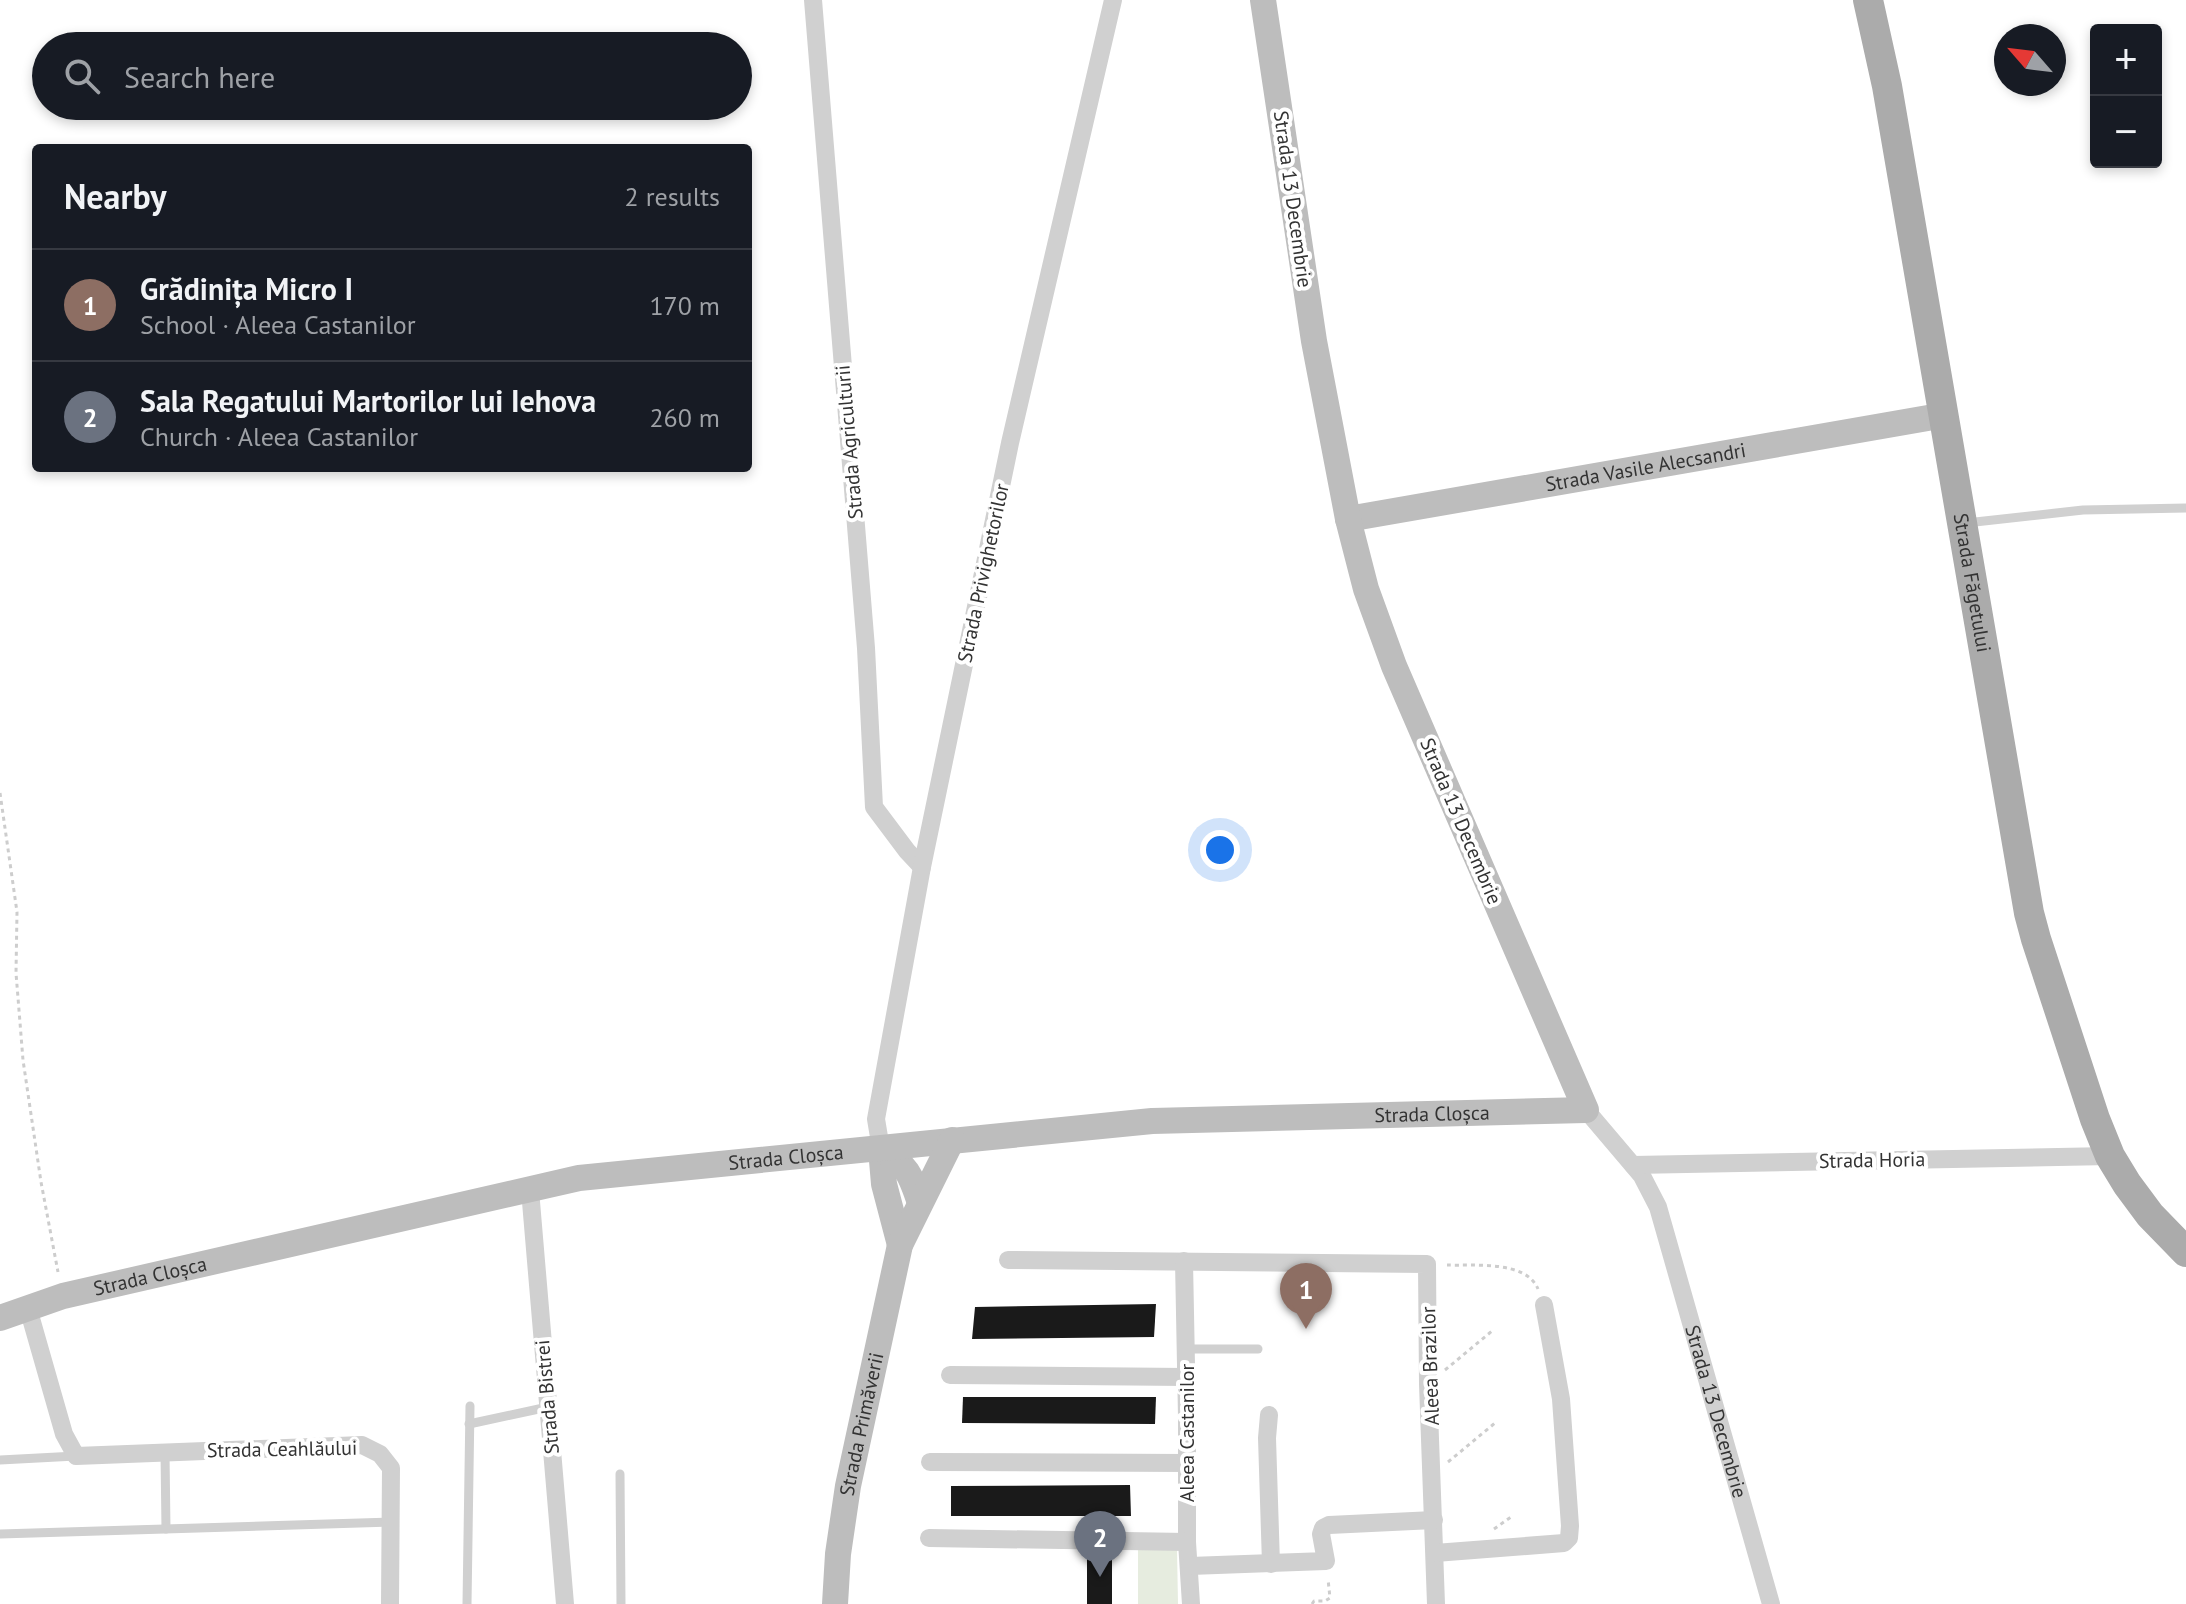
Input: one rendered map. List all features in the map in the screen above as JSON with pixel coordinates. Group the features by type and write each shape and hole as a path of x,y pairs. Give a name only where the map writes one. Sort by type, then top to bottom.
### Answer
{"main road":[{"name":"Strada Făgetului","path":"1868,0 1887,86 2029,913 2095,1119 2110,1156 2150,1215 2186,1252"}],"street":[{"name":"Strada Agriculturii","path":"813,0 866,648 874,807 922,867"},
{"name":"Strada Privighetorilor","path":"881,1149 876,1119 922,867 1010,443 1113,0"},
{"name":"Strada 13 Decembrie","path":"1263,0 1314,341 1348,519 1366,589 1394,666 1586,1110 1642,1176 1658,1207 1771,1604"},
{"name":"Strada Vasile Alecsandri","path":"1348,519 1945,415"},
{"name":"Strada Cloșca","path":"0,1318 63,1296 579,1178 1152,1121 1586,1110"},
{"name":"Strada Primăverii","path":"835,1604 838,1554 848,1486 900,1245 952,1140"},
{"path":"881,1149 902,1163 911,1175 920,1203"},
{"name":"Strada Primăverii","path":"881,1149 884,1184 900,1245"},
{"name":"Strada Horia","path":"1633,1165 2110,1156"},
{"name":"Strada Bistrei","path":"530,1190 565,1604"},
{"path":"1008,1260 1427,1264"},
{"name":"Aleea Castanilor","path":"1184,1261 1187,1542 1191,1604"},
{"name":"Aleea Brazilor","path":"1427,1264 1436,1604"},
{"path":"1435,1553 1564,1543 1569,1538 1561,1399 1544,1305"},
{"path":"28,1308 64,1434 76,1456"},
{"path":"950,1375 1187,1377"},
{"path":"1269,1415 1271,1564"},
{"name":"Strada Ceahlăului","path":"76,1456 362,1445 380,1454 391,1468 390,1604"},
{"path":"930,1462 1188,1463"},
{"path":"1190,1566 1326,1561 1321,1534 1323,1528 1329,1525 1434,1520"},
{"path":"929,1538 1187,1542"}],"lane":[{"path":"1963,523 2083,510 2186,508"},
{"path":"1187,1349 1258,1349"},
{"path":"467,1604 470,1406"},
{"path":"469,1424 548,1407"},
{"path":"165,1452 166,1529"},
{"name":"Strada Ceahlăului","path":"0,1460 76,1456"},
{"path":"620,1474 621,1604"},
{"path":"0,1534 392,1522"}],"path":[{"path":"0,793 17,912 16,973 23,1060 41,1182 63,1296"},
{"path":"1427,1264 1491,1266 1523,1271 1536,1283 1544,1305"},
{"path":"1428,1384 1492,1331"},
{"path":"1433,1474 1495,1423"},
{"path":"1312,1604 1330,1598 1326,1561"}],"shaded area":[{"path":"1138,1549 1177,1549 1178,1604 1138,1604"}],"building":[{"path":"1156,1304 1154,1337 972,1339 975,1307"},
{"path":"963,1397 1156,1397 1155,1424 962,1423"},
{"path":"1130,1485 1131,1516 951,1516 951,1486"},
{"path":"1087,1552 1112,1553 1112,1604 1087,1604"}],"place":[{"name":"Grădinița Micro I","path":"1306,1329"},
{"name":"Sala Regatului Martorilor lui Iehova","path":"1100,1577"}]}
